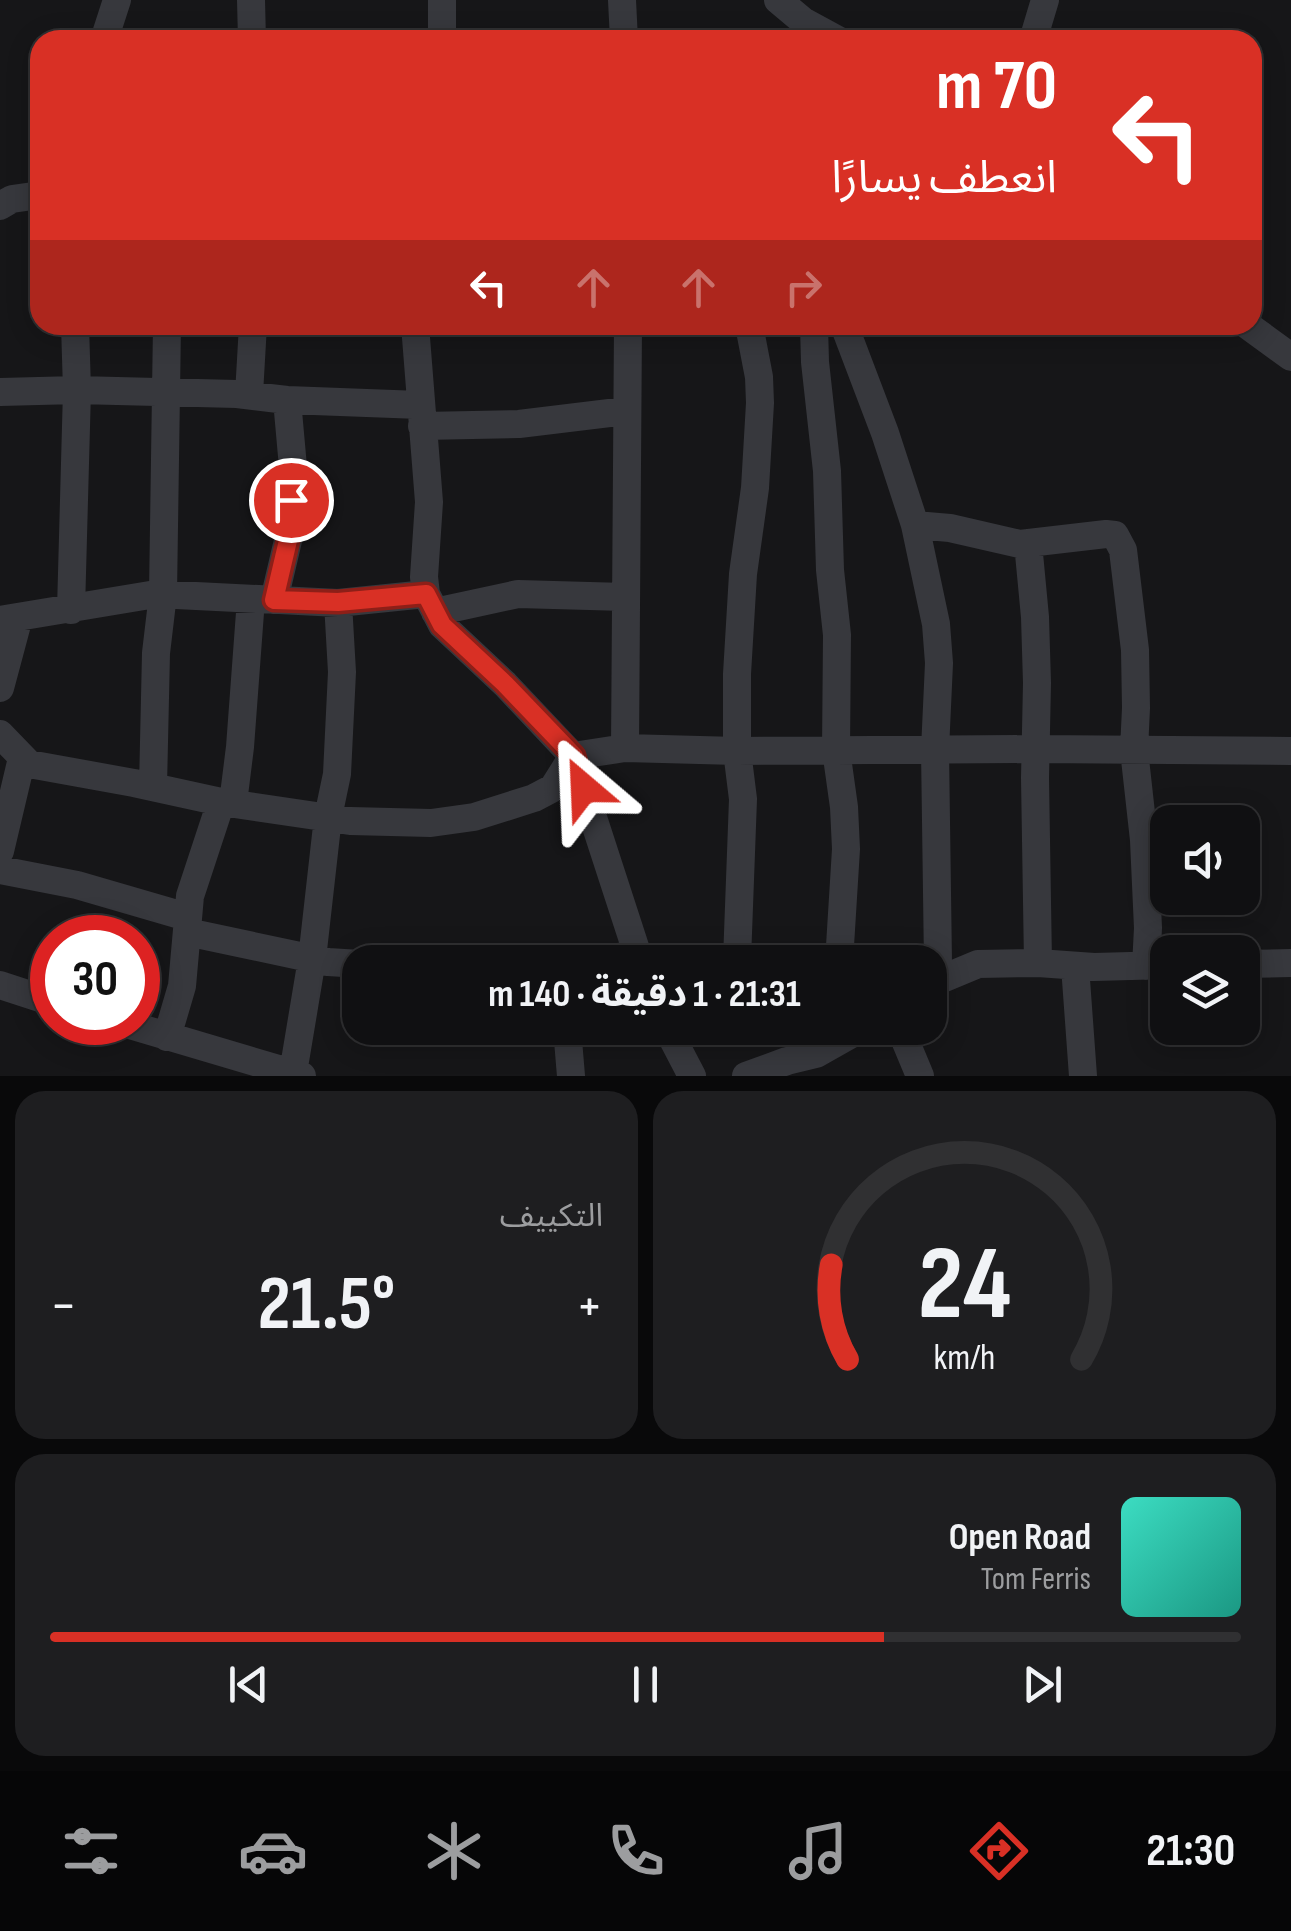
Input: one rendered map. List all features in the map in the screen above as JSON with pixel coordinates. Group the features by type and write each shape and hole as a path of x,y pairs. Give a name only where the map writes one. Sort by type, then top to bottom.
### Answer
{"street":[{"path":"107,30 117,0"},
{"path":"251,0 252,30"},
{"path":"442,0 442,30"},
{"path":"622,0 624,30"},
{"path":"778,0 801,30"},
{"path":"1036,30 1046,0"},
{"path":"0,206 12,198 30,195"},
{"path":"71,610 76,335"},
{"path":"154,787 156,653 163,594 167,335"},
{"path":"249,394 252,335"},
{"path":"416,335 430,502 424,577 430,603 442,625 574,756 635,945"},
{"path":"625,748 628,335"},
{"path":"737,945 743,799 737,751 737,674 760,403 751,335"},
{"path":"814,335 837,636 836,750 846,849 840,945"},
{"path":"848,335 916,525 936,624 933,945"},
{"path":"1260,335 1291,358"},
{"path":"0,392 249,394 519,424 626,411"},
{"path":"167,1037 182,986 190,896 227,802 240,747 262,599 290,532 293,468 287,400"},
{"path":"916,525 950,528 1020,544 1106,534 1120,540 1135,650 1134,750 1150,936"},
{"path":"1028,543 1036,633 1038,963"},
{"path":"0,688 9,619 163,594 430,603 518,594 625,597"},
{"path":"160,1035 298,1075 340,743 342,672 338,602"},
{"path":"0,734 29,764 328,818 431,823 474,817 534,798 553,788 574,756 625,748 1291,751"},
{"path":"0,850 22,758"},
{"path":"0,870 78,885 187,925 312,959 342,963"},
{"path":"947,968 1038,963 1150,965"},
{"path":"1260,964 1291,963"},
{"path":"1074,966 1083,1076"},
{"path":"0,986 30,995"},
{"path":"568,1045 571,1076"},
{"path":"676,1045 692,1076"},
{"path":"746,1076 816,1054 832,1045"},
{"path":"907,1045 920,1076"}],"route":[{"path":"291,500 290,532 274,600 338,602 426,594 442,625 574,756 584,788"}]}
